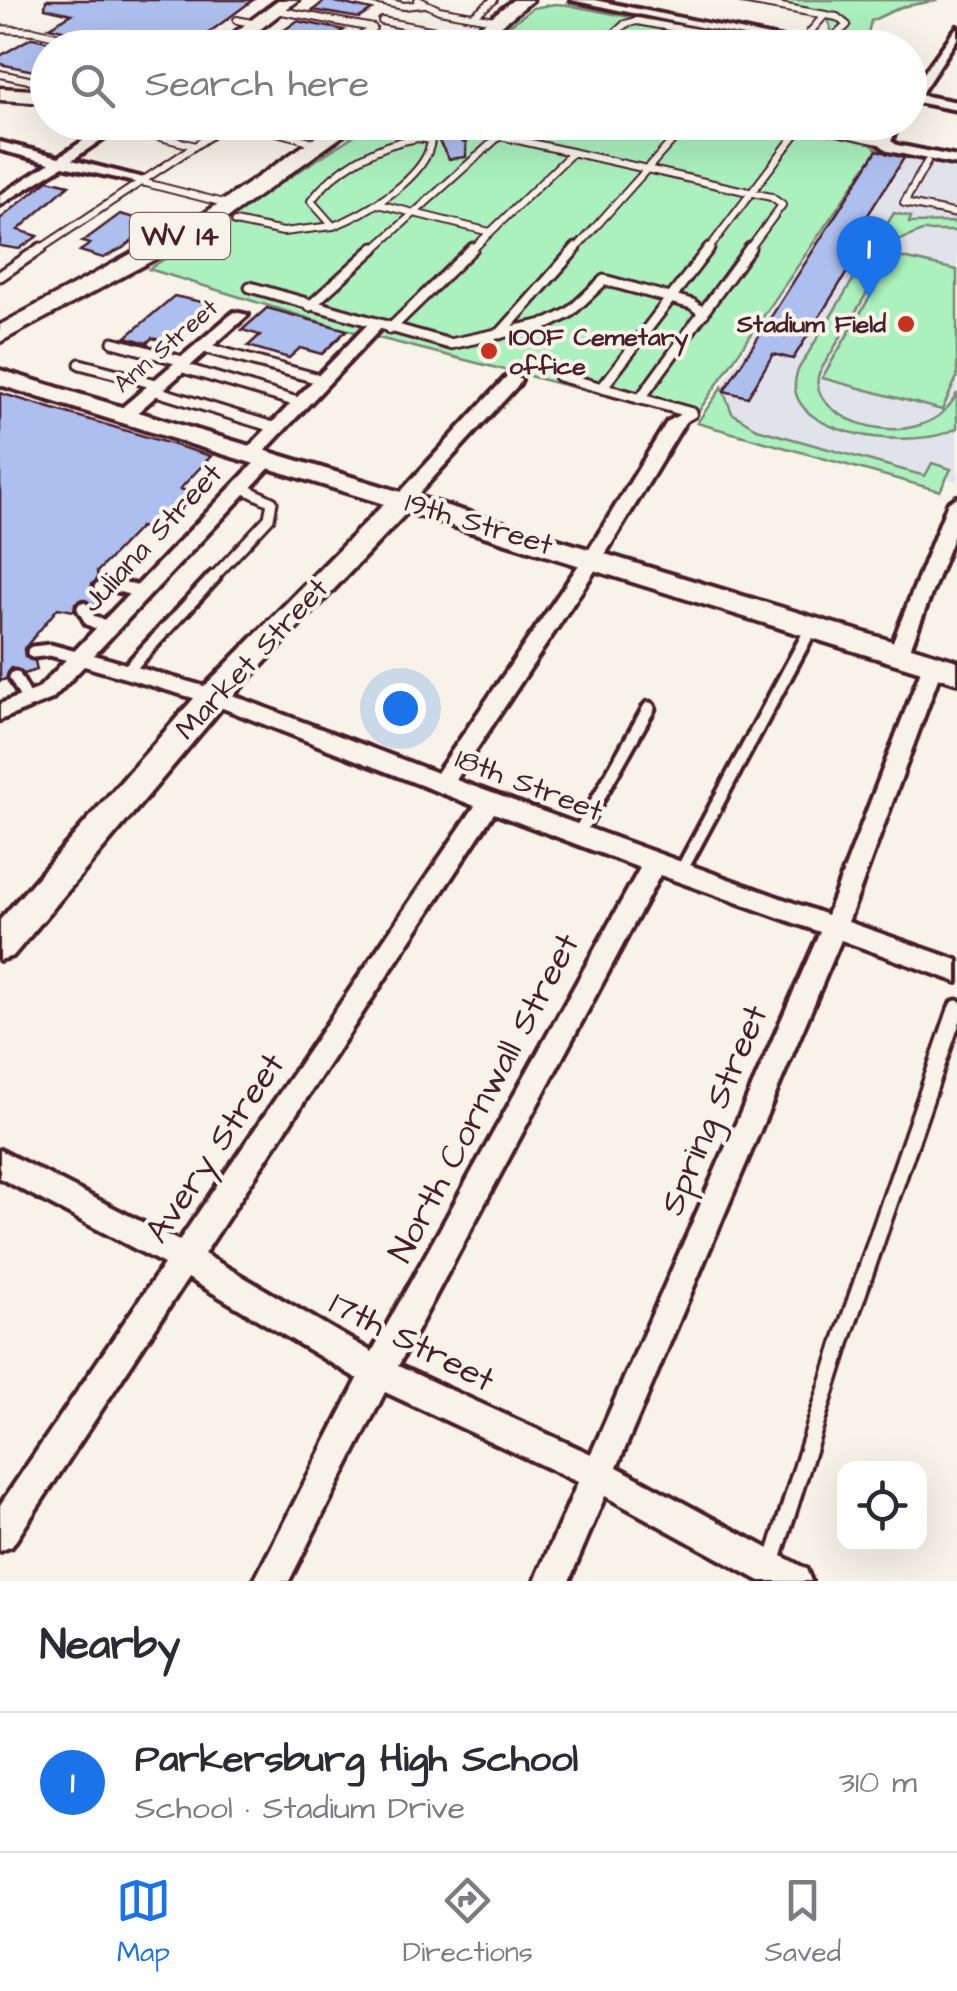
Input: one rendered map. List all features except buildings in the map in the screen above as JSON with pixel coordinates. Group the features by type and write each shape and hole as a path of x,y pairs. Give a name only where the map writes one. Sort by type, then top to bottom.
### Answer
{"main road":[{"path":"487,30 524,0"},
{"path":"246,30 283,5"},
{"path":"0,94 30,96"},
{"name":"WV 14","path":"0,335 233,213 327,140"}],"street":[{"path":"577,0 707,30"},
{"path":"927,67 952,44 957,30"},
{"path":"927,101 957,106"},
{"path":"0,202 94,140"},
{"path":"889,140 888,145 957,162"},
{"path":"0,146 138,181"},
{"name":"Ann Street","path":"124,414 240,314"},
{"name":"Juliana Street","path":"0,712 45,694 241,486 276,428 383,327"},
{"name":"19th Street","path":"0,377 945,669"},
{"name":"Market Street","path":"0,944 214,696 404,500 513,380"},
{"path":"442,784 592,559 676,422"},
{"path":"898,654 957,503"},
{"name":"18th Street","path":"80,658 214,696 576,836 957,971"},
{"name":"Spring Street","path":"552,1581 945,669"},
{"name":"Avery Street","path":"0,1534 490,803"},
{"name":"North Cornwall Street","path":"271,1581 378,1373 667,868"},
{"name":"17th Street","path":"0,1164 186,1260 378,1373 598,1474 782,1574"}],"lane":[{"path":"374,0 404,6 427,4"},
{"path":"418,0 452,12 500,21"},
{"path":"452,12 468,0"},
{"path":"472,16 494,0"},
{"path":"742,0 837,17 847,25 842,30"},
{"path":"283,5 373,28"},
{"path":"370,30 404,6"},
{"path":"812,30 824,16"},
{"path":"382,21 430,30"},
{"path":"618,30 637,21 689,30"},
{"path":"0,29 18,33"},
{"path":"0,42 30,32"},
{"path":"0,74 30,80"},
{"path":"177,140 192,144"},
{"path":"0,276 199,140"},
{"path":"306,140 321,144"},
{"path":"334,227 310,201 321,187 396,140"},
{"path":"138,181 290,233 334,227 378,204 428,158 431,140"},
{"path":"310,306 495,140"},
{"path":"518,140 779,201 781,209 640,399"},
{"path":"500,334 672,140"},
{"path":"602,388 792,140"},
{"path":"868,140 888,145"},
{"path":"383,327 572,152"},
{"path":"927,162 904,204 957,214"},
{"path":"378,204 490,232"},
{"path":"250,287 442,344 472,344 563,321 604,280 698,306 704,313"},
{"path":"113,342 301,403"},
{"path":"202,347 323,380"},
{"path":"80,364 276,428"},
{"path":"558,376 692,413 676,422"},
{"path":"126,671 269,518 272,502 241,486"},
{"path":"100,588 114,585 142,592"},
{"path":"83,608 90,620 108,628"},
{"path":"667,868 812,627"},
{"path":"33,652 50,650 80,658"},
{"path":"14,677 28,701"},
{"path":"576,836 648,708"},
{"path":"782,1574 843,1337 957,1006"}],"shaded area":[{"path":"880,145 957,161 957,481 946,478 940,491 697,423"}],"green space":[{"path":"775,0 939,0 901,7 871,21 869,30 831,30 828,18 789,9"},
{"path":"567,5 698,30 503,30 533,8"},
{"path":"347,140 870,140 877,150 694,418 347,330 149,269"},
{"path":"894,213 911,217 909,223 957,222 957,231 922,231 898,241 819,373 819,391 829,406 847,419 895,429 920,425 942,413 957,393 957,428 910,439 880,438 824,423 805,409 795,391 799,368"},
{"name":"Stadium Field","path":"894,256 957,270 957,377 942,410 822,378"},
{"path":"722,387 732,413 757,429 925,476 932,463 951,469 940,491 697,423"}],"place":[{"name":"Parkersburg High School","path":"869,298"},
{"name":"Stadium Field","path":"906,324"},
{"name":"IOOF Cemetary office","path":"489,351"}]}
